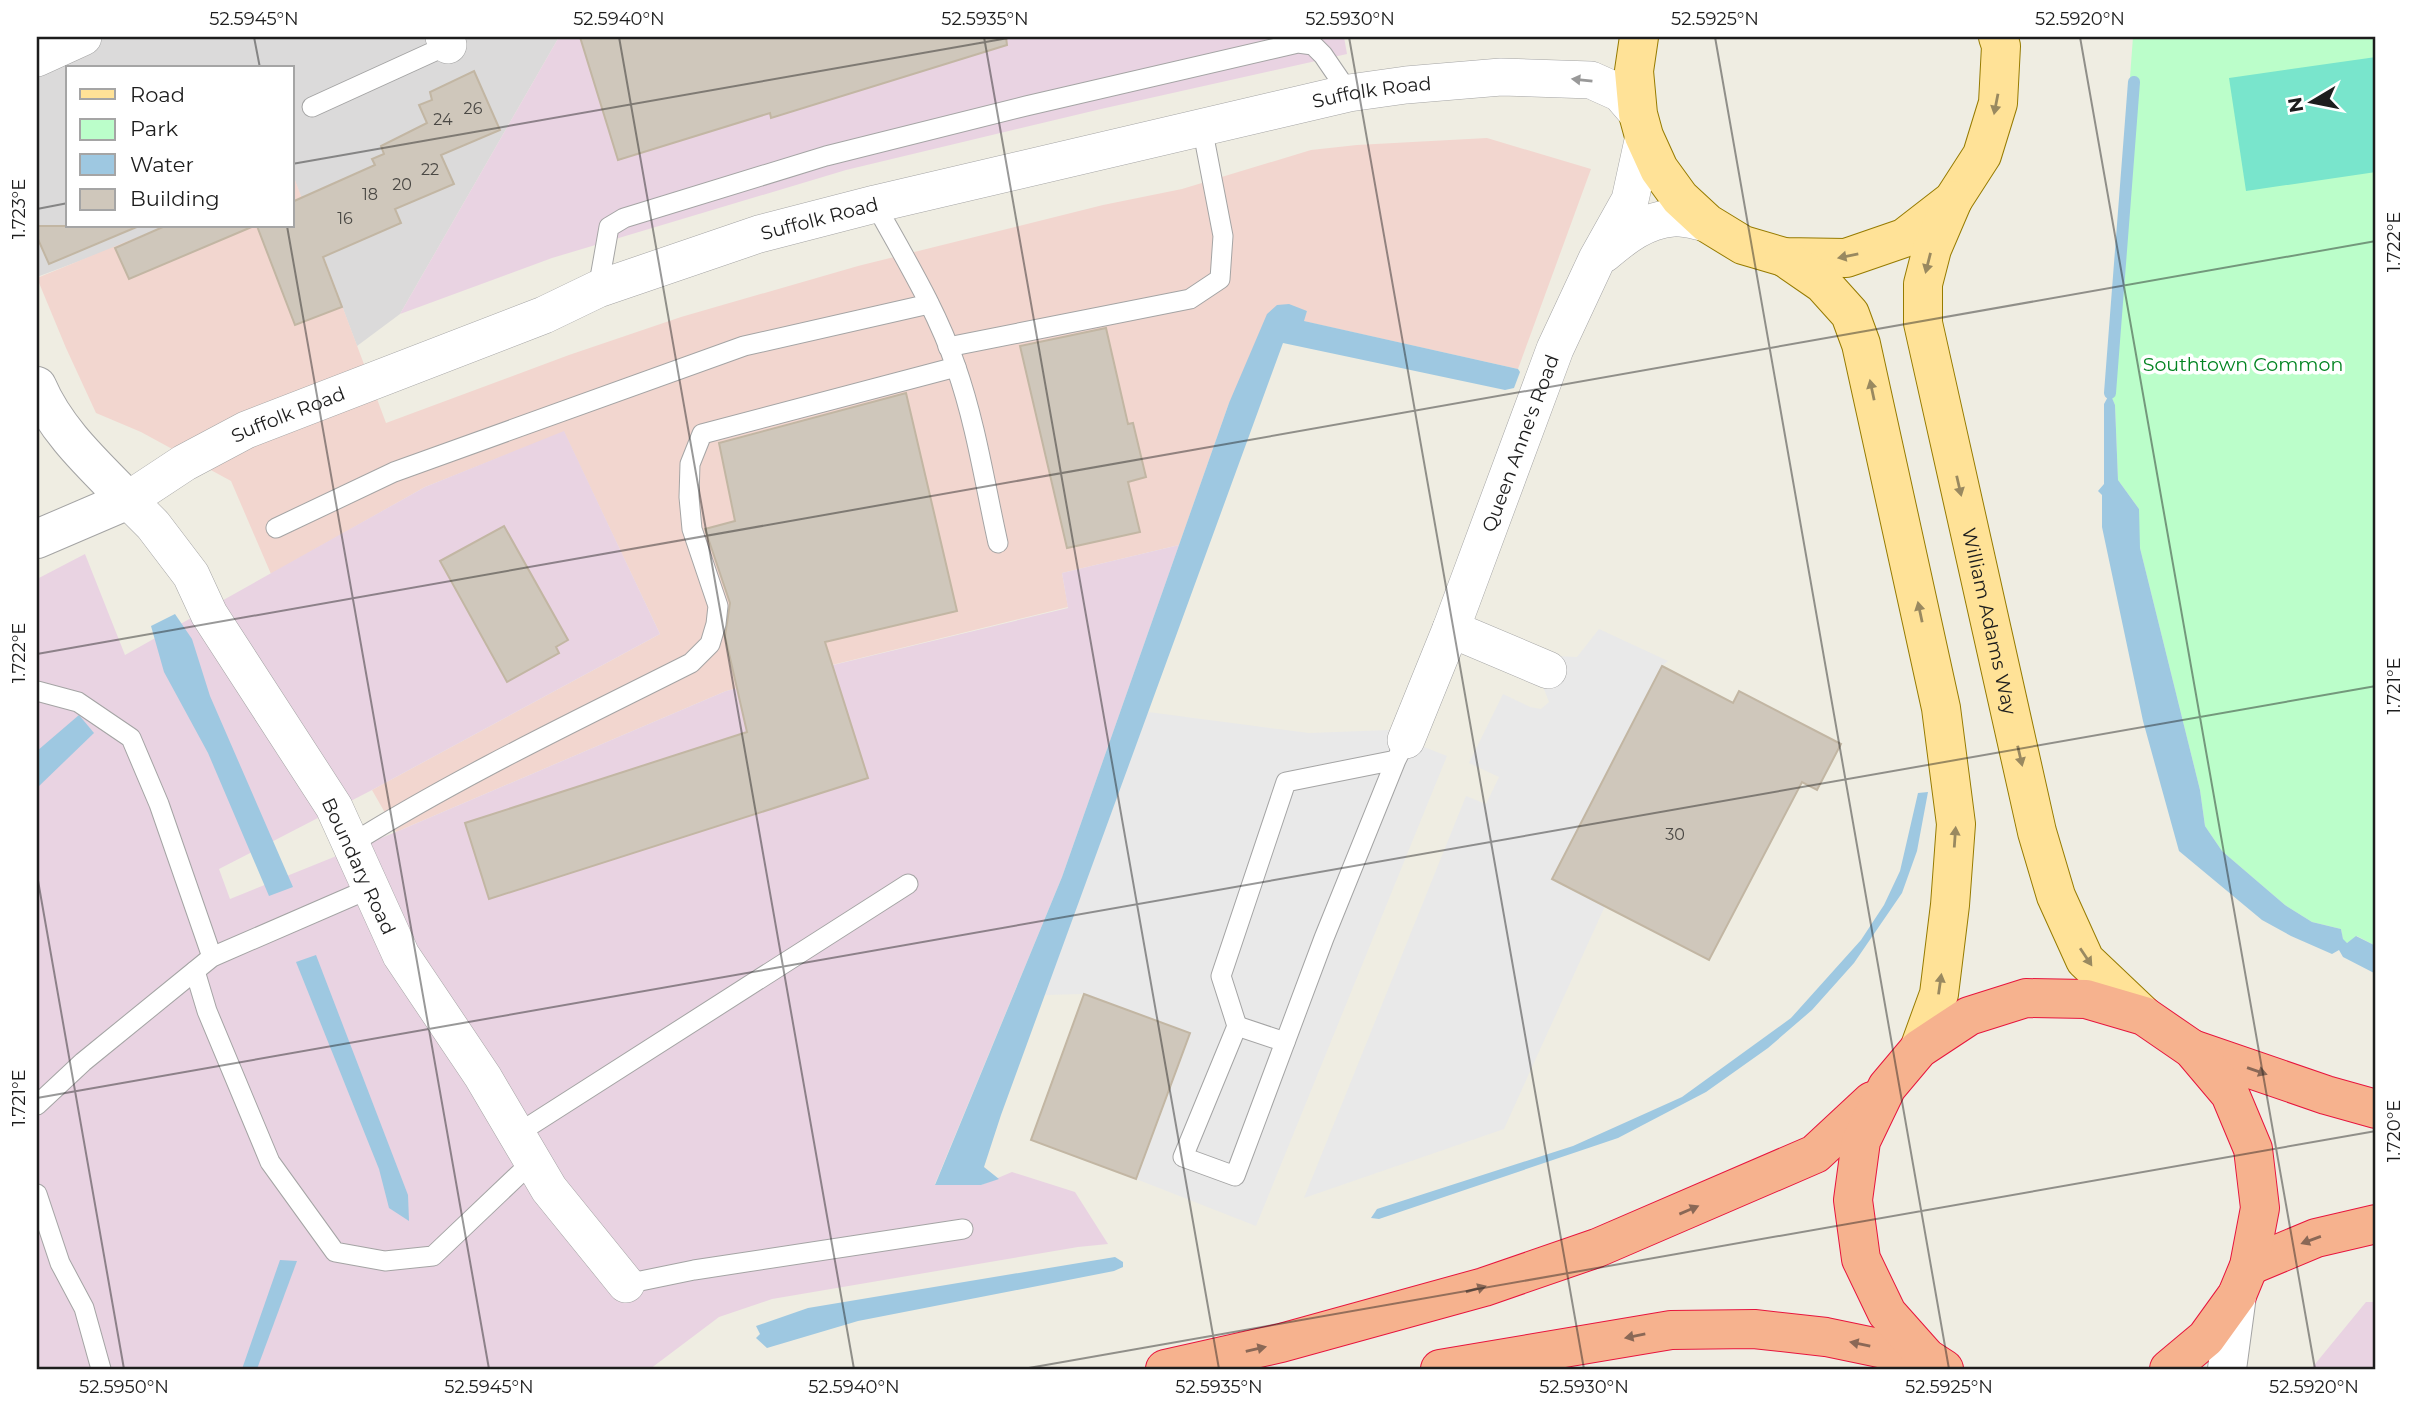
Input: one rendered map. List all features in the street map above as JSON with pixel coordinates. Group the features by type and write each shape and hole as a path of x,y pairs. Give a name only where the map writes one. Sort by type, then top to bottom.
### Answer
{"highway":[{"path":"1166,1369 1281,1343 1484,1287 1597,1248 1815,1154 1886,1087 1919,1049 1969,1016 2026,998 2086,999 2144,1016 2192,1049 2230,1094 2253,1149 2260,1208 2243,1280 2206,1338 2169,1369"},
{"path":"2192,1049 2326,1095 2376,1109"},
{"path":"1886,1087 1861,1141 1853,1200 1861,1259 1887,1313 1936,1364"},
{"path":"2243,1280 2316,1238 2376,1224"},
{"path":"1440,1369 1671,1330 1754,1329 1826,1337 1936,1364"}],"main road":[{"path":"1639,37 1634,71 1641,125 1659,169 1680,198 1706,223 1743,245 1784,257 1846,258 1904,238 1953,200 1982,155 1998,103 2001,46 1998,37"},
{"name":"William Adams Way","path":"1953,200 1932,249 1923,284 1923,323 2036,832 2056,896 2085,960 2144,1016"},
{"path":"1784,257 1823,284 1850,314 1861,344 1941,708 1956,824 1939,994 1919,1049"}],"street":[{"path":"37,58 83,37"},
{"name":"Suffolk Road","path":"37,539 128,500 184,463 246,430 544,315 598,289 759,234 875,204 1349,93 1406,85 1501,77 1591,80 1620,93 1641,125"},
{"name":"Queen Anne's Road","path":"1401,750 1451,628 1555,349 1630,200 1641,125"},
{"name":"Queen Anne's Road","path":"1598,259 1629,233 1656,221 1675,217 1706,223"},
{"name":"Boundary Road","path":"37,386 55,419 80,452 153,525 191,575 209,614 334,807 401,955 484,1077 549,1189 626,1284"},
{"path":"1451,628 1548,670"},
{"path":"2227,1369 2243,1280"}],"lane":[{"path":"312,107 446,41"},
{"path":"598,289 609,227 624,218 826,156 1298,43 1313,45 1349,93"},
{"path":"948,347 1190,299 1220,279 1223,236 1202,127"},
{"path":"875,204 929,304 956,367 976,440 998,543"},
{"path":"276,528 394,472 744,346 929,304"},
{"path":"351,844 475,771 691,663 709,645 718,606 692,529 689,497 690,464 702,434 956,367"},
{"path":"37,691 78,702 131,738 159,804 212,957"},
{"path":"1401,750 1285,1042 1236,1176 1183,1157 1237,1026 1221,976 1286,782 1401,750"},
{"path":"195,971 207,1010 270,1162 335,1252 385,1261 433,1256 525,1148 908,884"},
{"path":"37,1105 83,1062 212,957 371,888"},
{"path":"1237,1026 1285,1042"},
{"path":"37,1194 60,1263 84,1308 101,1369"},
{"path":"626,1284 694,1270 963,1230"}],"shaded area":[{"path":"37,37 559,37 400,314 357,346 294,181 294,66 66,66 66,228 160,228 37,277"},
{"path":"559,37 1344,37 1347,54 846,170 552,258 400,314"},
{"path":"1487,138 1591,169 1518,369 1303,321 1307,310 1229,403 1179,545 1062,573 1068,607 726,691 396,832 372,790 660,634 564,432 425,487 271,574 231,481 141,432 96,413 37,278 160,228 294,228 295,180 386,423 569,355 681,317 858,266 1103,205 1182,189 1311,150"},
{"path":"564,431 660,634 372,790 219,869 230,899 396,832 726,691 1068,608 1062,573 1179,545 1062,877 935,1184 981,1185 1012,1172 1075,1192 1108,1244 772,1299 719,1317 650,1369 37,1369 37,579 85,554 125,655 425,487"},
{"path":"1599,629 1668,661 1662,666 1552,878 1605,906 1504,1129 1304,1198 1466,796 1486,804 1499,777 1469,763 1503,694 1530,707 1541,709 1549,702 1542,684 1554,656 1577,657"},
{"path":"1148,712 1309,733 1390,730 1406,740 1447,756 1256,1226 1136,1179 1190,1033 1084,994 1044,995"},
{"path":"2366,1302 2376,1302 2376,1369 2311,1369"}],"green space":[{"name":"Southtown Common","path":"2133,37 2376,37 2376,946 2357,936 2347,943 2343,940 2341,929 2312,922 2285,905 2222,851 2205,826 2200,790 2139,544 2139,509 2118,480 2115,405 2107,387"},
{"path":"2376,57 2376,172 2246,191 2229,78"}],"water":[{"path":"1289,304 1307,311 1304,321 1518,369 1520,372 1514,388 1505,390 1283,343 1001,1115 984,1167 999,1179 981,1185 935,1185 1062,877 1229,403 1267,314 1277,305"},
{"path":"2110,393 2115,405 2118,480 2139,509 2140,548 2200,790 2205,826 2222,851 2285,905 2312,922 2341,929 2343,939 2347,943 2356,936 2376,946 2376,974 2343,957 2339,950 2332,954 2262,920 2179,851 2143,721 2102,527 2102,495 2098,491 2104,484 2104,404"},
{"path":"175,614 192,639 210,696 293,887 269,896 208,753 164,672 151,626"},
{"path":"79,715 94,733 37,788 37,751"},
{"path":"1928,792 1917,851 1902,893 1854,963 1812,1010 1768,1048 1706,1092 1618,1138 1379,1219 1371,1218 1377,1209 1573,1146 1682,1097 1791,1018 1861,940 1884,905 1900,871 1918,793"},
{"path":"316,955 408,1195 409,1221 389,1208 379,1169 296,962"},
{"path":"1115,1257 1123,1262 1123,1267 1114,1271 858,1321 767,1348 756,1338 760,1334 756,1326 808,1308"},
{"path":"280,1260 297,1261 257,1369 242,1369"}],"building":[{"path":"580,37 1006,37 1007,45 771,118 770,113 618,160"},
{"path":"474,71 500,130 441,155 454,184 395,209 401,223 323,257 342,307 295,325 258,228 294,228 294,201 375,165 372,159 384,154 381,146 427,123 419,105 432,100 430,92"},
{"path":"37,226 134,228 49,264 37,237"},
{"path":"160,228 249,228 129,279 115,248"},
{"path":"1106,328 1128,424 1133,423 1146,477 1128,482 1140,532 1067,548 1020,346"},
{"path":"906,393 957,611 825,642 868,778 489,899 465,823 747,732 725,636 730,603 705,529 735,521 719,443"},
{"path":"504,526 568,640 556,647 559,653 507,682 440,561"},
{"path":"1662,666 1733,703 1739,691 1841,744 1817,790 1802,782 1709,960 1552,879"},
{"path":"1084,994 1190,1033 1136,1179 1031,1140"}],"waterway":[{"path":"2110,393 2134,82"}]}
